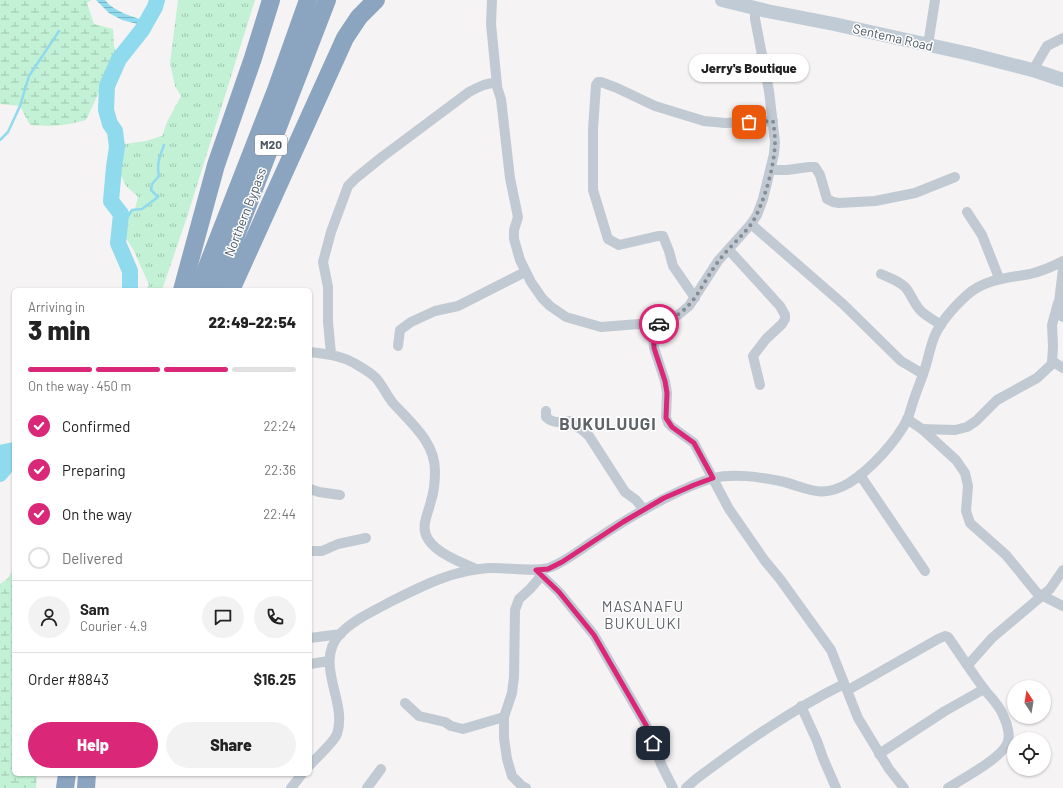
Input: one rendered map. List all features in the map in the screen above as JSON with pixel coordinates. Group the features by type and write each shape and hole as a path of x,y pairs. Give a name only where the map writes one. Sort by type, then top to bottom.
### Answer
{"highway":[{"path":"183,288 216,165 253,58 271,0"},
{"name":"Northern Bypass","path":"199,288 276,90 308,0"},
{"name":"Northern Bypass","path":"216,288 327,0"},
{"path":"232,288 345,38 359,18 376,0"},
{"path":"65,788 67,776"},
{"path":"86,788 87,776"}],"main road":[{"name":"Sentema Road","path":"722,0 928,44 1033,70 1063,80"}],"street":[{"path":"492,0 491,24 497,85 501,99 510,178 518,217 514,230 514,239 520,260 530,282 550,306 566,316 602,327 639,324 653,326 678,315 689,306 718,261 729,250 757,215 764,199 771,170 775,142 769,91 755,19 747,5"},
{"path":"928,44 935,0"},
{"path":"1033,70 1047,46 1063,38"},
{"path":"695,298 673,266 669,251 662,236 619,245 608,239 593,190 593,129 596,85 598,82 601,82 655,106 704,121 725,123 773,121"},
{"path":"332,354 328,322 328,287 323,262 331,232 348,186 382,157 469,92 490,84 497,85"},
{"path":"771,170 815,167 820,175 827,199 839,203 875,201 915,193 955,177"},
{"path":"967,212 982,235 999,278"},
{"path":"751,224 843,304 901,361 923,374"},
{"path":"729,250 780,306 785,315 785,319 782,324 766,339 753,356 760,385"},
{"path":"312,763 333,740 337,733 339,722 328,661 340,634 364,616 416,589 439,579 467,570 503,567 539,572 548,569 562,562 670,495 713,478 733,475 760,478 782,482 815,492 831,490 848,484 876,461 889,446 907,419 923,374 934,336 943,320 968,294 981,285 999,278 1030,274 1050,268 1063,261"},
{"path":"922,429 955,430 967,427 976,421 997,400 1037,378 1052,364 1052,325 1058,303 1063,269"},
{"path":"398,346 400,330 411,322 434,312 458,306 526,272"},
{"path":"881,274 902,284 923,313 941,325"},
{"path":"1058,303 1058,314 1063,316"},
{"path":"653,326 654,348 665,381 667,393 666,418 672,427 694,443 729,509 749,539 831,650 858,718 889,770 904,788"},
{"path":"312,352 332,354 353,362 373,375 395,405 423,436 432,454 435,471 431,502 424,530 427,539 434,548 476,569"},
{"path":"1052,361 1063,368"},
{"path":"546,411 546,417 550,421 558,423 570,421 573,425 581,429 589,436 625,492 636,500 644,510"},
{"path":"907,419 922,429 956,460 965,473 968,486 966,511 970,523 1006,555 1030,586 1041,596 1063,606"},
{"path":"860,475 925,571"},
{"path":"312,490 340,495"},
{"path":"312,551 322,550 338,544 366,538"},
{"path":"968,665 992,638 1050,589 1063,570"},
{"path":"526,788 512,776 505,745 504,717 512,693 514,677 516,610 519,599 530,589 539,572"},
{"path":"539,572 559,592 594,635 646,725 661,764 673,788"},
{"path":"312,638 340,634"},
{"path":"686,788 743,744 801,706 846,687 943,636 948,637 984,690 1000,708 1004,716 1009,738 1006,745 996,756 948,788"},
{"path":"312,664 328,661"},
{"path":"879,754 944,711 984,690"},
{"path":"405,703 419,716 445,722 451,726 463,729 504,717"},
{"path":"801,706 817,740 836,788"},
{"path":"367,788 381,769"},
{"path":"291,788 300,776"}],"green space":[{"path":"0,0 91,0 87,3 94,24 113,29 114,46 119,59 107,86 100,90 86,120 58,126 30,125 20,106 0,104"},
{"path":"178,0 255,0 187,217 163,288 147,288 149,285 134,251 124,235 123,214 135,209 138,197 126,186 113,159 124,144 146,141 162,136 167,122 181,96 175,86 170,63"},
{"path":"7,445 12,446 12,459 0,456 0,446"},
{"path":"12,572 12,776 37,776 36,788 0,788 0,584 7,579"}],"water":[{"path":"96,0 105,0 113,8 119,11 147,21 155,0 161,0 151,21 145,26 122,20 109,13"},
{"path":"119,234 122,240 125,260 118,255 114,249"}],"waterway":[{"path":"130,288 130,271 118,243 121,214 111,201 117,147 115,131 110,124 106,110 107,86 119,59 142,30 155,7 157,0"},
{"path":"0,140 8,132 20,106 29,76 59,31"},
{"path":"120,222 127,218 132,210 142,209 158,197 151,190 152,184 159,176 158,164 164,145"},
{"path":"0,453 12,450"},
{"path":"0,474 12,459"}],"way so far":[{"path":"659,324 678,315 689,306 718,261 740,238 757,215 764,199 771,170 775,142 773,121 749,122"}],"place":[{"name":"Jerry's Boutique","path":"749,122"}],"district":[{"name":"BUKULUUGI","path":"608,424"},
{"name":"MASANAFU BUKULUKI","path":"643,616"}],"route":[{"path":"653,743 646,725 594,635 559,592 536,570 548,569 562,562 623,522 664,498 713,478 694,443 672,427 666,418 667,393 665,381 654,348 653,339 653,326 659,324"}]}
